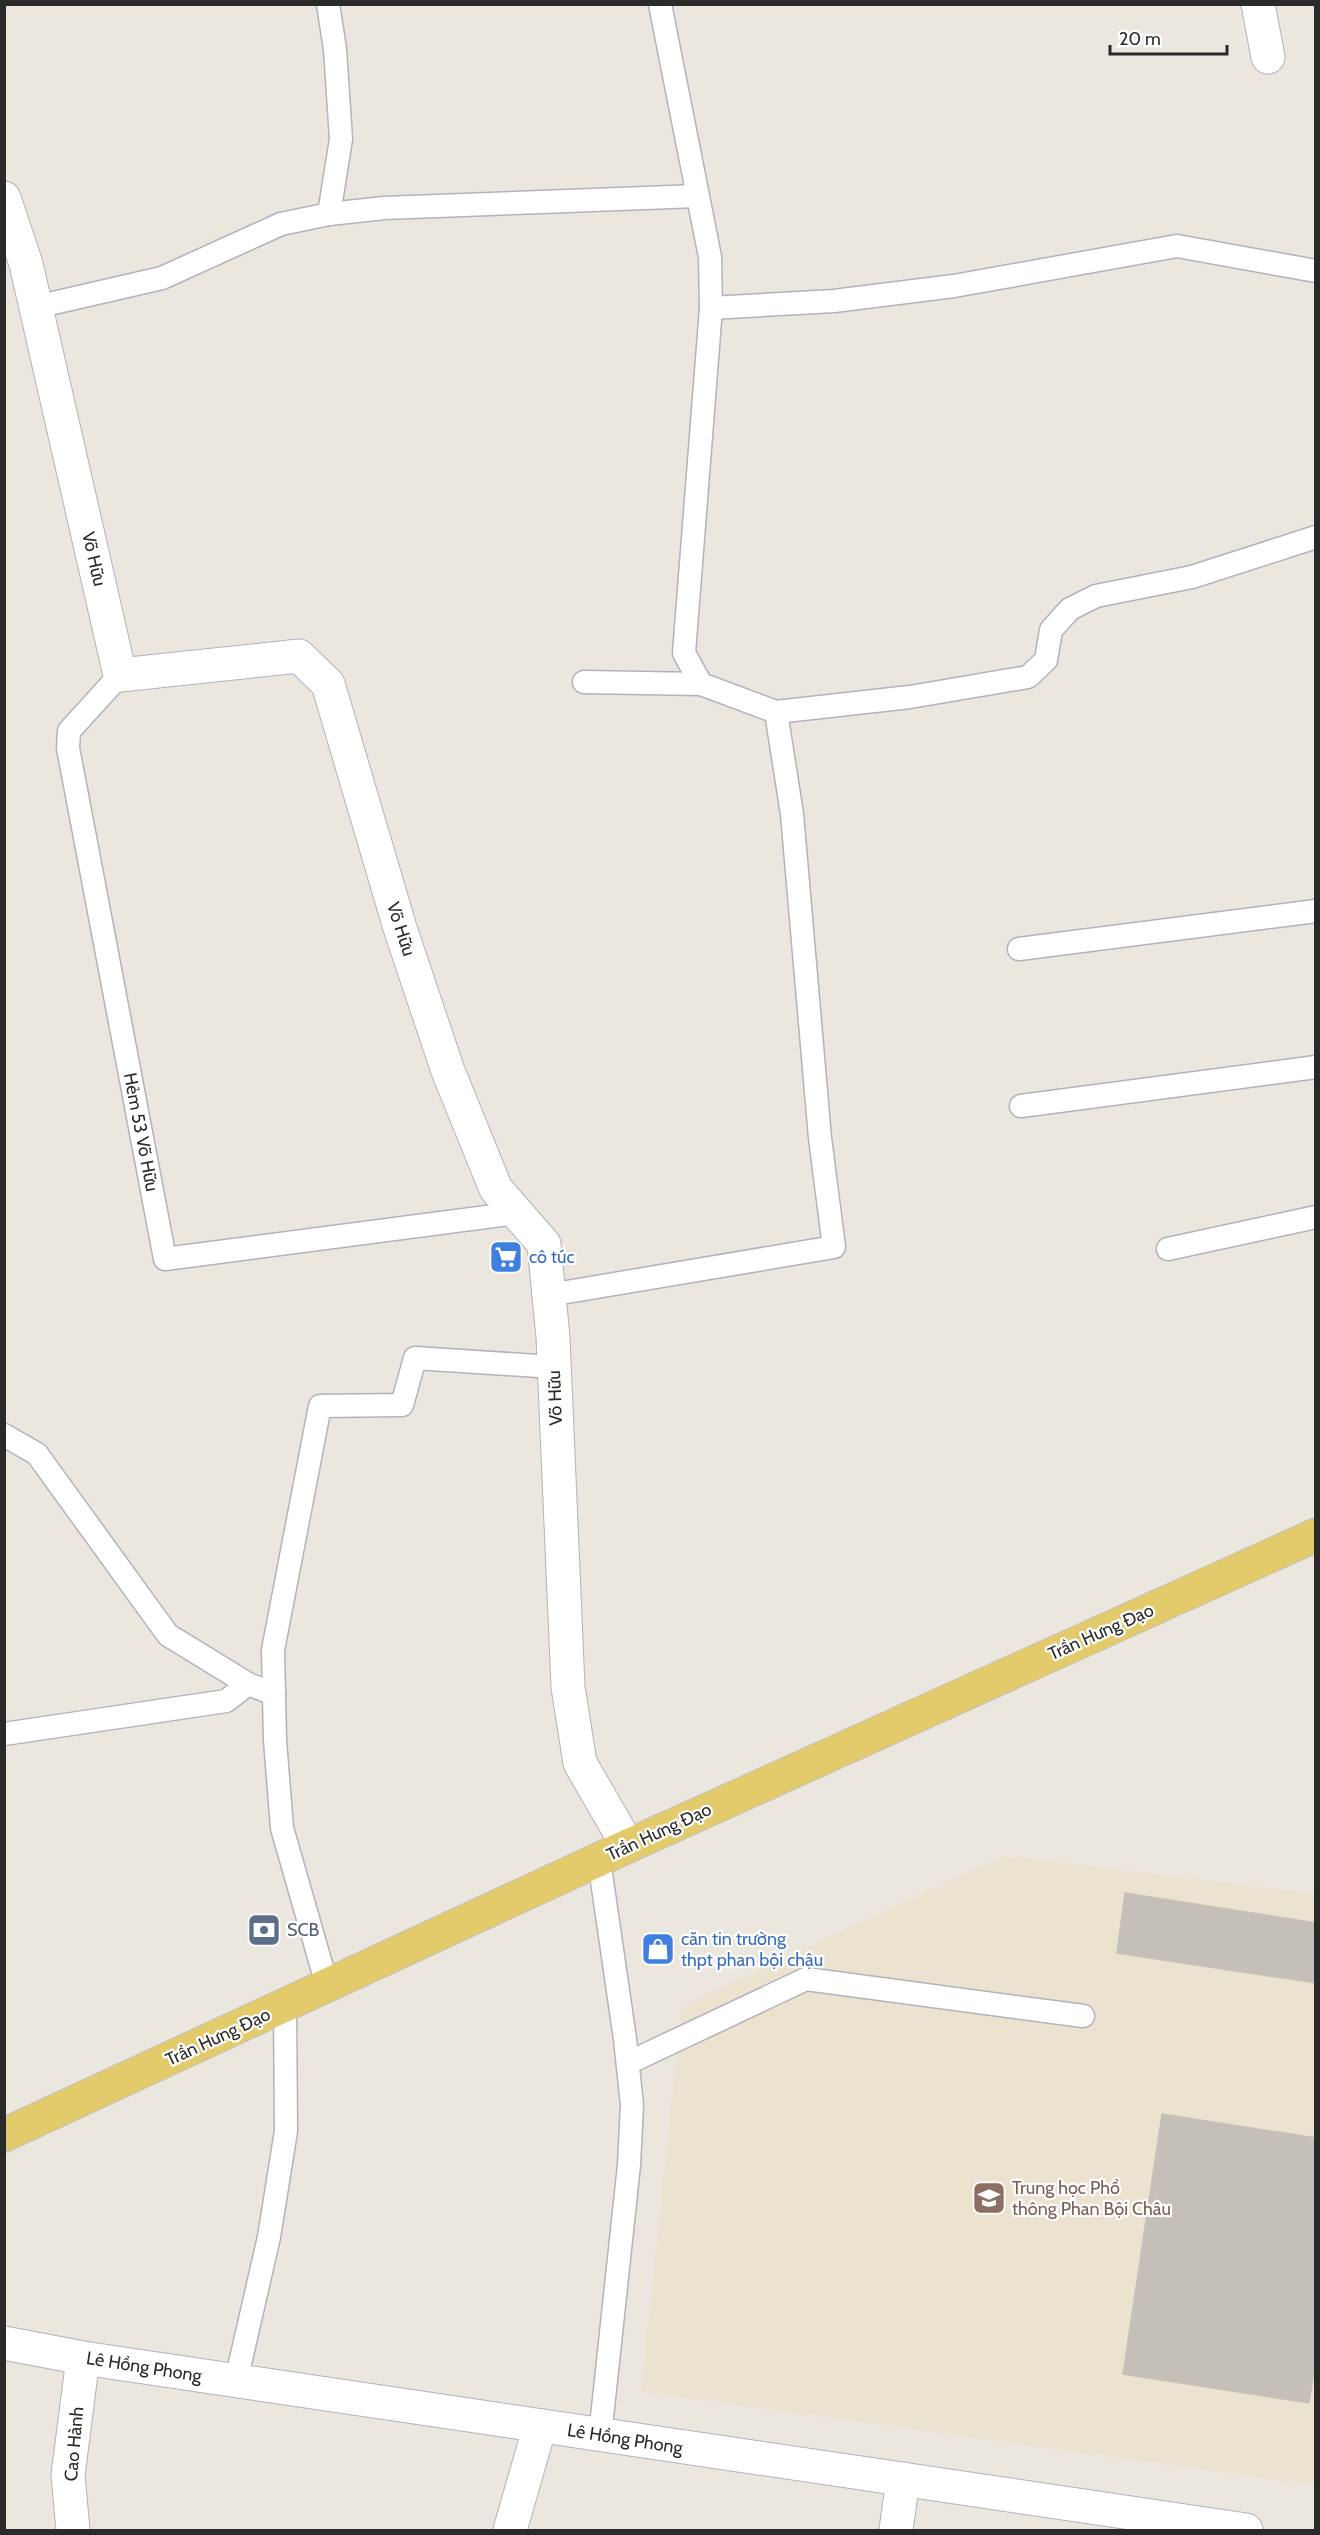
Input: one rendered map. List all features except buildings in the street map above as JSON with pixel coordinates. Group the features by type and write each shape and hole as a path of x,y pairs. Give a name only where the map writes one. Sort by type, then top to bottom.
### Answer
{"main road":[{"name":"Trần Hưng Đạo","path":"4,2135 628,1846 1316,1535"}],"street":[{"path":"1258,4 1268,57"},
{"name":"Võ Hữu","path":"4,198 26,264 120,675 299,656 328,684 400,928 448,1071 496,1189 544,1244 554,1367 568,1687 580,1763 628,1846"},
{"name":"Lê Hồng Phong","path":"4,2343 83,2358 600,2436 1246,2530"},
{"name":"Cao Hành","path":"74,2530 68,2475 83,2358"},
{"path":"510,2530 540,2426"},
{"path":"896,2530 903,2479"}],"lane":[{"path":"328,4 335,49 342,139 329,214"},
{"path":"660,4 710,257 711,309 684,653 701,684"},
{"path":"36,307 162,278 281,224 329,214 384,208 698,196"},
{"path":"711,309 834,301 954,286 1177,246 1316,271"},
{"path":"584,682 701,684 776,712 910,697 1028,677 1046,660 1051,630 1070,609 1096,596 1192,577 1316,537"},
{"name":"Hẻm 53 Võ Hữu","path":"120,675 69,731 68,748 165,1259 517,1213"},
{"path":"549,1295 834,1247 820,1138 792,814 776,712"},
{"path":"1019,949 1316,911"},
{"path":"1021,1106 1316,1068"},
{"path":"1168,1249 1316,1217"},
{"path":"327,1985 282,1828 275,1740 273,1650 320,1406 402,1405 415,1358 554,1367"},
{"path":"4,1435 37,1454 168,1635 248,1684 274,1694"},
{"path":"4,1734 226,1701 248,1684"},
{"path":"599,1860 632,2105 629,2165 600,2436"},
{"path":"628,2063 806,1979 1083,2016"},
{"path":"236,2381 269,2237 286,2131 285,2005"}],"shaded area":[{"name":"Trung học Phổ thông Phan Bội Châu","path":"1004,1856 1315,1894 1315,2485 641,2391 682,2006"}],"place":[{"name":"cô túc","path":"506,1257"},
{"name":"SCB","path":"264,1930"},
{"name":"căn tin trường thpt phan bội chậu","path":"658,1949"},
{"name":"Trung học Phổ thông Phan Bội Châu","path":"989,2198"}]}
